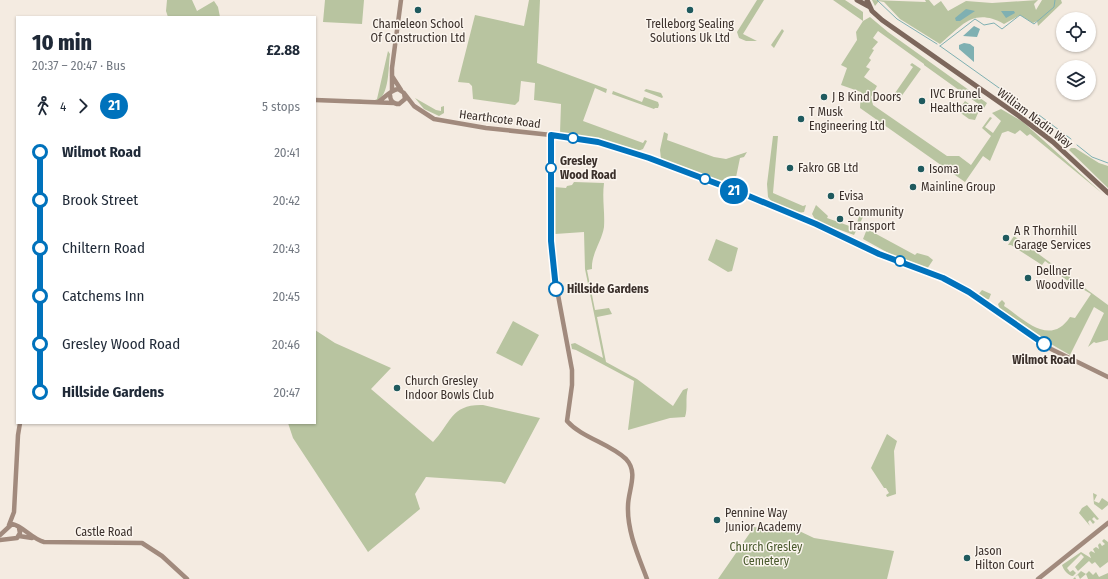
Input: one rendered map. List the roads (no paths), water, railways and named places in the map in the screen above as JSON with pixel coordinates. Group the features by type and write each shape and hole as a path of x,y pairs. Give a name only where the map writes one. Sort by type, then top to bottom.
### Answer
{"main road":[{"name":"William Nadin Way","path":"856,0 870,7"},
{"name":"William Nadin Way","path":"867,0 870,7 876,14 898,33 1019,116 1047,138 1108,193"}],"street":[{"path":"394,103 392,101 391,93 392,76 401,0"},
{"name":"Hearthcote Road","path":"392,76 414,106 429,116 452,123 598,142 649,158 739,192 816,224 879,254 943,278 969,292 1051,349 1108,377"},
{"path":"316,100 401,103 405,99 402,91 391,93 378,102"},
{"name":"Hearthcote Road","path":"401,103 414,106"},
{"path":"551,135 551,241 557,292 572,370 572,385 567,421 620,455 630,465 632,478 628,504 629,522 647,579"},
{"path":"0,540 9,538 13,539 18,536 18,527 14,512 20,424"},
{"path":"0,535 7,527 14,512"},
{"path":"1038,579 1108,523"},
{"path":"7,527 18,527"},
{"path":"7,527 6,535 9,538"},
{"name":"Castle Road","path":"18,527 32,538"},
{"name":"Castle Road","path":"18,536 53,543 142,543 162,556 187,579"}],"water":[{"path":"966,9 975,11 960,21 956,21 955,18"},
{"path":"1001,11 1014,11 1015,13 1006,18"},
{"path":"974,26 980,29 977,37 963,36"},
{"path":"964,43 970,44 974,47 974,62 959,49 959,45"}],"waterway":[{"path":"877,0 897,19 937,44"},
{"path":"940,46 975,19 984,25 994,23 1002,29 1020,15 1034,24 1054,7 1055,0"},
{"path":"940,46 1016,100"},
{"path":"1035,112 1071,139"},
{"path":"1077,145 1092,157 1108,163"}],"place":[{"name":"Chameleon School Of Construction Ltd","path":"418,10"},
{"name":"Trelleborg Sealing Solutions Uk Ltd","path":"690,10"},
{"name":"J B Kind Doors","path":"824,97"},
{"name":"IVC Brunel Healthcare","path":"922,101"},
{"name":"T Musk Engineering Ltd","path":"801,119"},
{"name":"Gresley Wood Road","path":"551,168"},
{"name":"Fakro GB Ltd","path":"790,168"},
{"name":"Isoma","path":"921,169"},
{"name":"Mainline Group","path":"913,187"},
{"name":"Evisa","path":"831,196"},
{"name":"Community Transport","path":"840,219"},
{"name":"A R Thornhill Garage Services","path":"1006,238"},
{"name":"Dellner Woodville","path":"1028,278"},
{"name":"Hillside Gardens","path":"556,289"},
{"name":"Wilmot Road","path":"1044,344"},
{"name":"Church Gresley Indoor Bowls Club","path":"397,388"},
{"name":"Pennine Way Junior Academy","path":"717,520"},
{"name":"Jason Hilton Court","path":"967,558"}],"park label":[{"name":"Church Gresley Cemetery","path":"766,554"}]}
